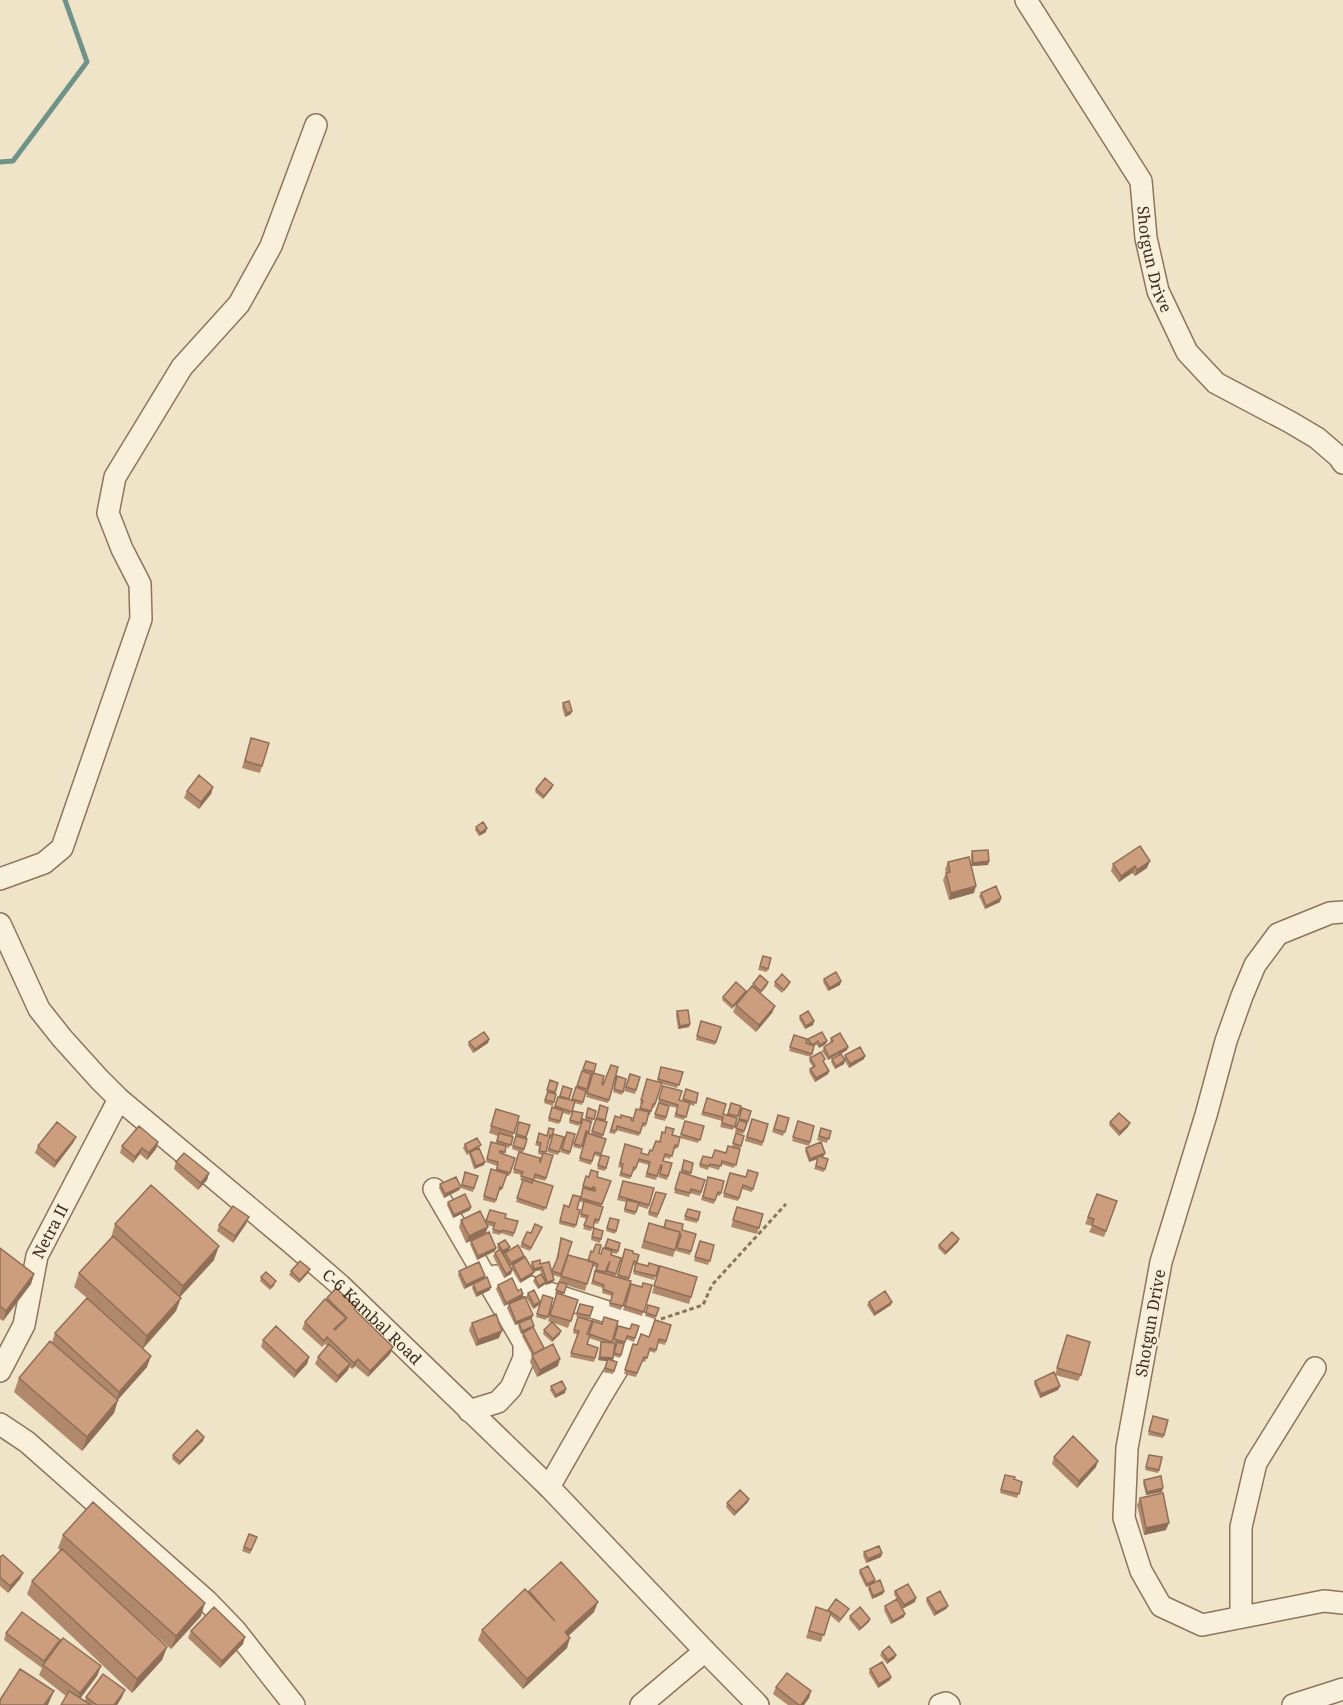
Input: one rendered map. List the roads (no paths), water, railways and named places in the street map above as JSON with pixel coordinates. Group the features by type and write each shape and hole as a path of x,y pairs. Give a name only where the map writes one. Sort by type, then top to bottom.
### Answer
{"street":[{"name":"Shotgun Drive","path":"1026,0 1141,181 1146,238 1158,291 1187,352 1216,382 1317,438 1343,463"},
{"path":"0,879 44,862 62,848 141,619 140,584 122,549 108,513 115,477 182,367 239,304 271,246 316,125"},
{"name":"Shotgun Drive","path":"1343,912 1330,913 1278,934 1255,965 1226,1041 1161,1262 1127,1448 1124,1518 1141,1571 1161,1606 1202,1625 1324,1601 1343,1602"},
{"name":"C-6 Kambal Road","path":"0,924 39,1009 99,1079 119,1099 340,1285 549,1487 758,1705"},
{"name":"Netra II","path":"0,1371 24,1325 37,1256 119,1099"},
{"path":"434,1189 524,1343 524,1358 511,1388 498,1402 469,1411"},
{"path":"496,1276 645,1324 549,1487"},
{"path":"1241,1617 1241,1527 1256,1463 1316,1368"},
{"path":"0,1424 27,1442 207,1601 235,1630 294,1705"},
{"path":"641,1705 705,1652"},
{"path":"1293,1705 1343,1689"},
{"path":"940,1705 946,1703 950,1705"}],"waterway":[{"path":"0,162 13,161 87,62 65,0"}]}
